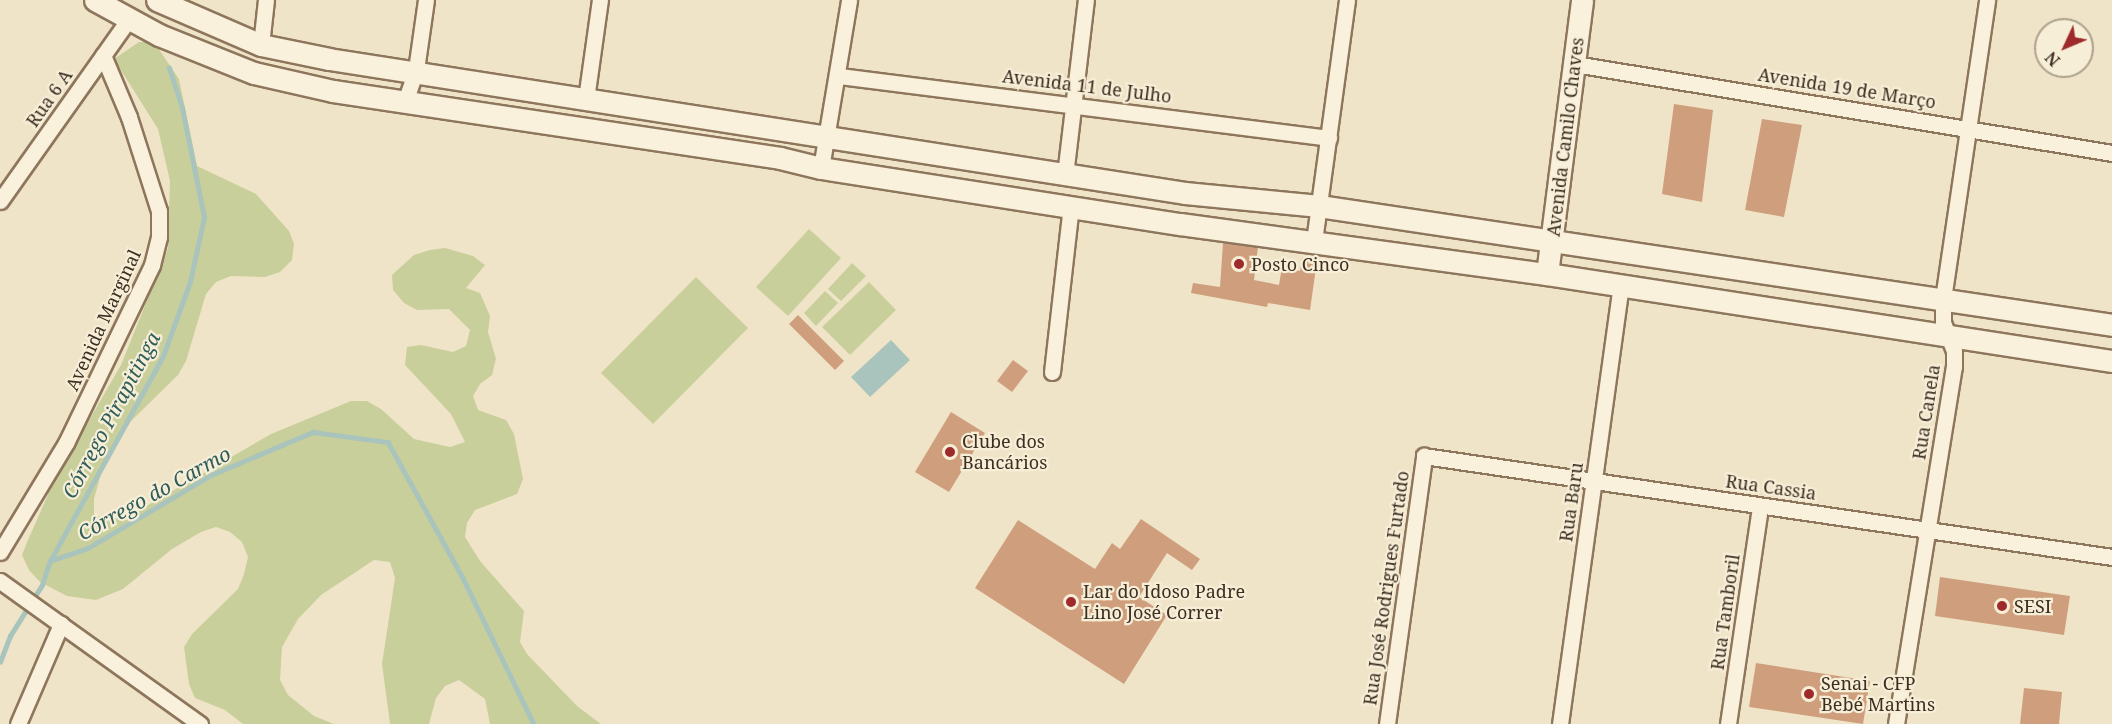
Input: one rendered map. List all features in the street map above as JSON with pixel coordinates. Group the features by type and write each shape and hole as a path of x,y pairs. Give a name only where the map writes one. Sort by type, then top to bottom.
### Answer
{"main road":[{"path":"95,0 129,19 254,73 405,102 780,158 821,168 1071,205 1180,225 1314,241 1547,274 2112,361"},
{"path":"157,0 261,45 329,59 416,70 828,138 1185,193 1319,206 2112,325"},
{"name":"Avenida Camilo Chaves","path":"1547,274 1582,0"},
{"path":"1180,225 1185,193"}],"street":[{"path":"261,45 266,0"},
{"path":"405,102 416,70 426,0"},
{"path":"586,99 600,0"},
{"path":"821,168 839,76 849,0"},
{"path":"1065,175 1086,0"},
{"path":"1314,241 1347,0"},
{"name":"Rua Canela","path":"1896,724 1954,367 1943,322 1943,298 1987,0"},
{"name":"Rua 6 A","path":"0,201 129,19"},
{"name":"Avenida Marginal","path":"0,552 66,443 152,265 159,237 159,211 129,117 103,55"},
{"name":"Avenida 19 de Março","path":"1575,64 2112,153"},
{"name":"Avenida 11 de Julho","path":"839,76 1075,103 1329,138"},
{"path":"1052,372 1071,205"},
{"name":"Rua Baru","path":"1560,724 1621,286"},
{"name":"Rua Cassia","path":"1424,456 2112,557"},
{"name":"Rua José Rodrigues Furtado","path":"1387,724 1424,456"},
{"name":"Rua Tamboril","path":"1728,724 1760,506"},
{"path":"0,581 200,724"},
{"path":"18,724 61,624"}],"green space":[{"path":"139,42 154,42 179,79 197,166 256,194 289,231 294,244 292,260 280,272 265,277 231,276 216,282 206,294 186,361 178,375 128,424 107,453 94,499 94,514 107,521 136,512 271,434 351,401 367,401 381,409 414,439 450,447 465,442 451,414 405,365 407,347 421,345 453,352 466,346 470,330 449,309 417,310 404,303 393,290 392,275 414,255 430,250 445,248 473,256 485,265 466,288 480,293 490,316 488,332 496,359 492,375 480,384 473,396 478,410 506,420 514,434 523,479 517,494 475,510 467,523 465,537 480,561 524,611 520,642 527,654 577,706 601,724 490,724 485,699 459,680 445,686 436,698 429,724 390,724 382,664 395,578 390,562 374,560 321,595 298,619 282,647 280,680 288,695 314,716 334,724 243,724 225,710 195,698 189,684 184,647 192,634 238,589 248,557 242,542 230,532 216,527 201,532 172,549 123,589 96,600 67,596 40,582 29,570 22,555 28,540 54,481 121,365 168,248 170,181 158,129 114,59"},
{"path":"809,229 841,258 788,316 756,287"},
{"path":"852,263 866,276 841,301 828,289"},
{"path":"696,277 748,328 653,424 601,373"},
{"path":"869,282 896,310 850,355 822,327"},
{"path":"825,291 838,303 816,326 804,313"}],"water":[{"path":"891,340 910,360 870,397 851,377"}],"building":[{"path":"1674,104 1713,110 1702,202 1662,194"},
{"path":"1762,119 1802,125 1784,217 1745,210"},
{"path":"1223,243 1258,247 1254,280 1279,285 1282,267 1300,271 1302,258 1317,261 1310,310 1268,303 1267,307 1191,293 1193,283 1220,287"},
{"path":"798,315 844,361 835,370 789,324"},
{"path":"1013,360 1028,371 1012,392 997,381"},
{"name":"Clube dos Bancários","path":"951,412 985,433 949,492 915,472"},
{"name":"Lar do Idoso Padre Lino José Correr","path":"1141,519 1200,559 1192,570 1167,553 1139,597 1167,615 1124,684 975,588 1018,520 1095,569 1112,543 1120,549"},
{"name":"SESI","path":"1940,577 2070,596 2064,635 1935,616"},
{"name":"Senai - CFP Bebé Martins","path":"1756,663 1870,681 1863,724 1749,707"},
{"path":"2024,688 2062,692 2059,724 2020,724"}],"waterway":[{"name":"Córrego Pirapitinga","path":"0,662 10,636 42,585 50,561 163,356 190,282 204,217 182,108 169,68"},
{"name":"Córrego do Carmo","path":"50,561 88,548 211,475 313,432 388,442 463,578 534,724"}],"place":[{"name":"Posto Cinco","path":"1239,264"},
{"name":"Clube dos Bancários","path":"950,452"},
{"name":"Lar do Idoso Padre Lino José Correr","path":"1071,602"},
{"name":"SESI","path":"2002,606"},
{"name":"Senai - CFP Bebé Martins","path":"1809,694"}]}
